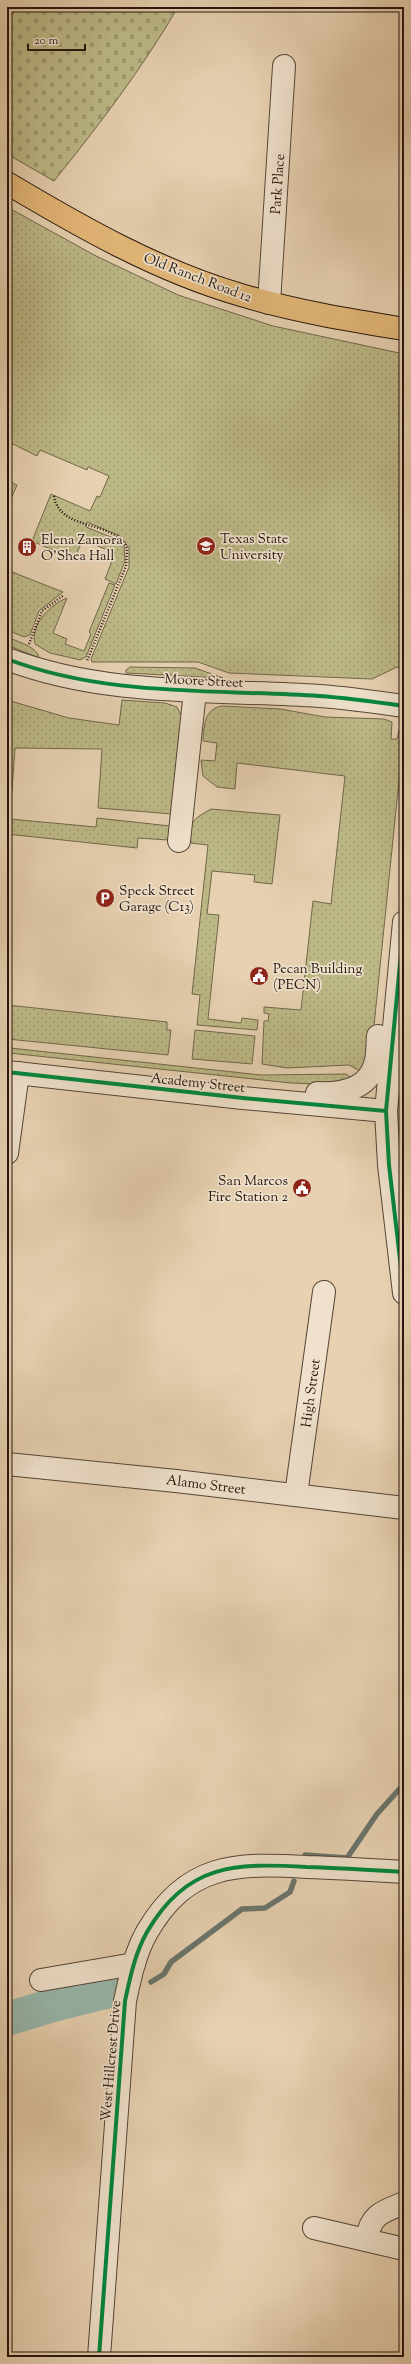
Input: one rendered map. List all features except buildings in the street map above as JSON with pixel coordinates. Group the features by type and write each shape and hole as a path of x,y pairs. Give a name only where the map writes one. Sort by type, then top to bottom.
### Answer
{"main road":[{"name":"Old Ranch Road 12","path":"7,182 136,254 212,285 269,303 316,314 404,329"}],"street":[{"name":"Park Place","path":"269,303 284,66"},
{"name":"Moore Street","path":"7,659 35,670 108,685 195,692 320,696 404,706"},
{"path":"179,841 195,692"},
{"path":"404,922 398,1015 386,1111 389,1159 404,1293"},
{"path":"300,1103 316,1093 346,1092 367,1079 376,1062 378,1030 384,1018 398,1015"},
{"path":"7,1153 12,1073"},
{"name":"Academy Street","path":"12,1073 386,1111"},
{"name":"High Street","path":"296,1495 324,1292"},
{"name":"Alamo Street","path":"7,1464 176,1480 404,1508"},
{"name":"West Hillcrest Drive","path":"99,2357 125,2001 134,1964 146,1932 171,1900 193,1882 217,1870 232,1866 263,1864 404,1872"},
{"path":"41,1980 134,1964"},
{"path":"366,2240 372,2220 380,2212 404,2203"},
{"path":"314,2228 404,2249"}],"path":[{"path":"54,496 56,504 64,515 119,538 127,549 126,566 85,665"},
{"path":"29,644 42,611 64,595"}],"green space":[{"path":"7,7 178,7 150,52 119,96 54,181 7,154"},
{"path":"7,207 96,256 178,295 273,326 404,354 404,668 397,667 372,679 229,673 198,662 92,662 91,659 129,567 129,548 120,536 87,522 86,527 116,539 124,546 125,561 116,584 105,579 115,553 83,540 74,559 32,541 51,494 90,511 97,496 100,497 109,476 88,467 87,470 40,450 37,456 11,443 7,451"},
{"path":"7,480 17,485 7,508"},
{"path":"7,570 63,592 39,611 30,635 24,637 7,630"},
{"path":"109,583 115,585 86,657 80,660 50,653 35,644 34,637 36,629 43,616 55,605 67,598 53,633 67,639 65,644 84,651 91,634 89,632"},
{"path":"7,637 31,648 38,654 39,658 7,645"},
{"path":"130,667 195,668 223,678 126,673 126,670"},
{"path":"7,700 69,718 119,725 122,700 165,703 177,707 182,717 172,814 98,808 102,749 15,748 10,819 96,827 97,818 170,826 168,840 138,838 137,848 7,834"},
{"path":"222,706 280,709 325,717 384,719 392,722 391,739 397,739 399,730 401,734 401,761 371,1055 362,1072 349,1065 287,1068 262,1064 264,1021 268,1021 269,1014 264,1013 264,1007 301,1010 313,901 331,904 345,776 237,763 235,789 217,787 203,776 201,760 215,761 217,743 203,741 204,730 208,714 216,708"},
{"path":"211,809 280,815 272,884 254,882 255,875 212,871 207,914 219,915 208,1019 241,1023 242,1018 258,1020 257,1030 197,1025 200,995 192,994 208,845 191,843 190,830 196,818"},
{"path":"7,1005 167,1022 167,1030 171,1030 168,1055 7,1039"},
{"path":"195,1030 255,1036 252,1064 192,1059"},
{"path":"10,1048 261,1075 346,1074 353,1079 315,1084 291,1083 9,1053"}],"waterway":[{"path":"305,1855 347,1858 377,1814 404,1784"},
{"path":"151,1982 164,1974 171,1962 242,1909 265,1908 290,1892 294,1881"},
{"path":"7,2019 53,2005 121,1988"}],"cycle path":[{"path":"7,659 45,671 83,680 122,686 319,696 404,706"},
{"path":"404,922 386,1111 389,1165 404,1293"},
{"path":"7,1072 243,1098 386,1111"},
{"path":"99,2357 125,2001 136,1957 147,1932 162,1909 179,1892 196,1880 215,1872 258,1866 404,1872"}],"place":[{"name":"Texas State University","path":"206,546"},
{"name":"Elena Zamora O'Shea Hall","path":"27,547"},
{"name":"Speck Street Garage (C13)","path":"105,898"},
{"name":"Pecan Building (PECN)","path":"259,976"},
{"name":"San Marcos Fire Station 2","path":"302,1188"}]}
